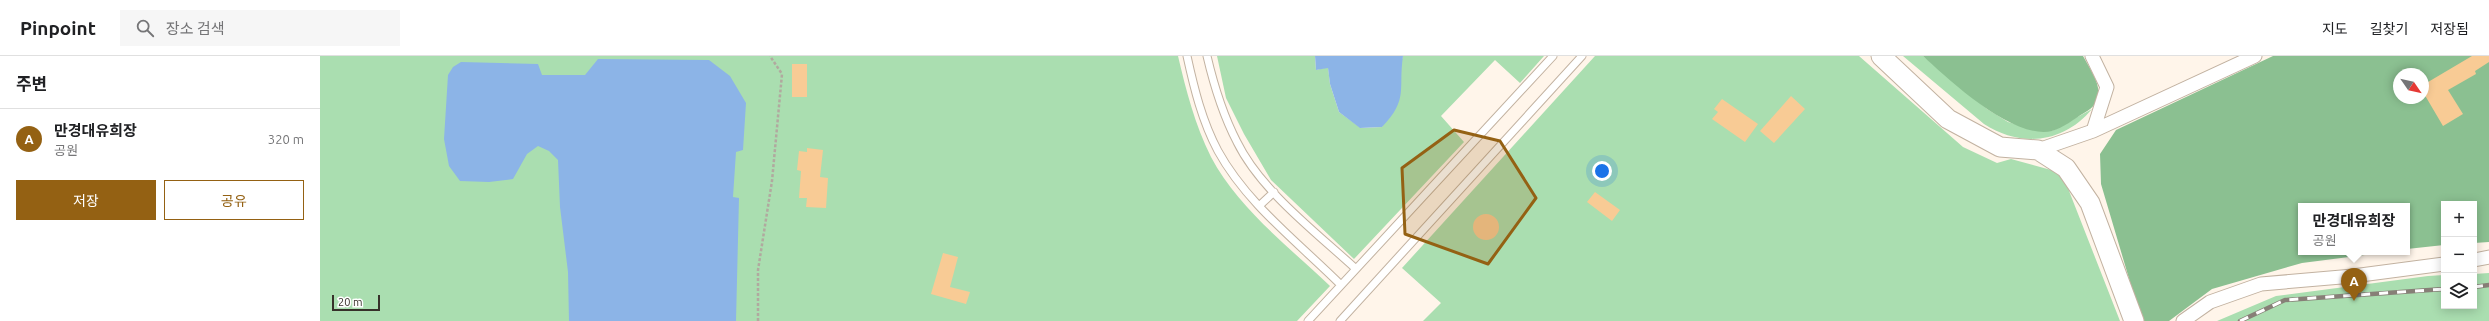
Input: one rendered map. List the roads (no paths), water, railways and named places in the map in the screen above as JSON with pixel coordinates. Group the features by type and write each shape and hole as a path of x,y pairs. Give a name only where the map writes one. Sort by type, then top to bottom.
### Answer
{"main road":[{"path":"1881,56 1948,119 2000,147 2038,150 2066,168 2090,202 2134,321"}],"street":[{"path":"2092,56 2099,67 2107,87 2093,131"},
{"path":"2038,150 2093,131 2254,56"},
{"path":"2477,260 2489,258"},
{"path":"2183,321 2210,302 2261,284 2353,276 2441,264"}],"lane":[{"path":"1187,56 1196,99 1218,150 1234,176 1259,206 1341,284"},
{"path":"1207,56 1214,88 1237,143 1274,192 1356,269"},
{"path":"1308,321 1553,56"},
{"path":"1340,321 1582,56"},
{"path":"1259,206 1274,192"}],"water":[{"path":"1315,56 1403,56 1401,93 1399,101 1396,109 1382,127 1360,128 1339,112 1330,84 1328,68 1316,70"},
{"path":"598,59 709,60 730,76 746,103 743,150 736,152 733,197 739,198 736,321 569,321 568,272 560,207 558,160 549,151 538,146 527,154 513,179 489,182 460,181 449,166 444,139 448,75 453,67 461,62 538,64 542,75 585,75"}],"railway":[{"path":"2477,287 2489,285"},
{"path":"2240,321 2285,300 2441,289"}],"place":[{"name":"만경대유희장","path":"2354,301"}]}
